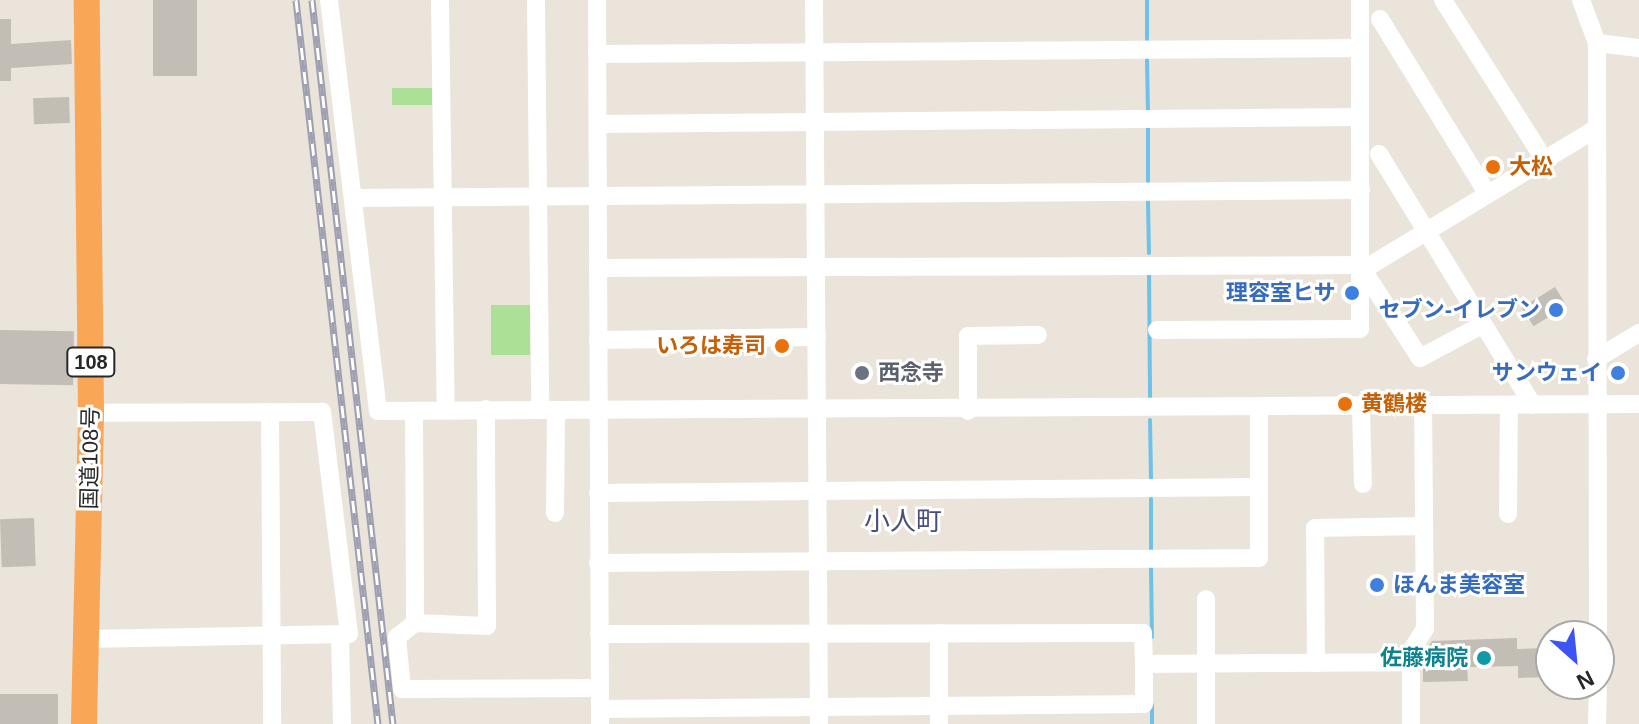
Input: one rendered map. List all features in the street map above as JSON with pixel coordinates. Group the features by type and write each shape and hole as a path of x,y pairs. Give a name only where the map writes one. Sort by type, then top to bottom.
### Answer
{"highway":[{"name":"国道108号","path":"84,724 91,413 87,0"}],"street":[{"path":"329,0 378,411 486,409 818,413 1639,404"},
{"path":"440,0 446,410"},
{"path":"536,0 538,195 555,513"},
{"path":"597,0 598,563 600,716 939,715 1144,704 1143,633 599,634"},
{"path":"814,0 819,716"},
{"path":"1157,330 1360,329 1360,0"},
{"path":"1443,0 1545,161"},
{"path":"1581,0 1597,43 1598,620"},
{"path":"1380,19 1487,193"},
{"path":"1597,43 1639,48"},
{"path":"597,54 1360,48"},
{"path":"598,124 1360,117"},
{"path":"598,268 1371,265 1597,128"},
{"path":"1379,154 1533,405"},
{"path":"353,198 1361,190"},
{"path":"1359,264 1420,358 1482,325"},
{"path":"1596,359 1639,333"},
{"path":"968,411 968,336 1038,335"},
{"path":"598,340 817,337"},
{"path":"1508,514 1509,406"},
{"path":"1411,724 1412,662 1425,629 1423,408"},
{"path":"486,409 487,626 415,623 397,637 402,689 600,688"},
{"path":"598,563 1259,558 1259,409"},
{"path":"1361,409 1363,484"},
{"path":"414,411 415,623"},
{"path":"270,412 272,724"},
{"path":"85,639 349,634 322,412 91,413"},
{"path":"598,493 1259,487"},
{"path":"1316,663 1315,528 1424,526"},
{"path":"1206,599 1206,724"},
{"path":"939,633 939,715"},
{"path":"340,635 342,724"},
{"path":"1144,664 1412,662"},
{"path":"1597,724 1598,700"}],"green space":[{"path":"392,88 432,88 432,105 392,105"},
{"path":"491,305 530,305 530,355 491,355"}],"building":[{"path":"153,0 197,0 197,76 153,76"},
{"path":"0,19 11,19 11,44 71,40 72,64 11,68 11,81 0,81"},
{"path":"69,97 70,123 34,124 33,98"},
{"path":"1555,287 1567,306 1534,326 1522,308"},
{"path":"0,330 74,331 73,385 0,384"},
{"path":"34,518 36,566 2,567 0,519"},
{"name":"佐藤病院","path":"1517,638 1517,649 1535,648 1535,677 1518,678 1518,666 1467,667 1468,681 1423,682 1423,654 1432,641"},
{"path":"0,694 58,694 58,724 0,724"}],"waterway":[{"path":"1147,0 1147,39"},
{"path":"1147,60 1148,112"},
{"path":"1148,126 1148,181"},
{"path":"1148,202 1149,253"},
{"path":"1149,274 1150,399"},
{"path":"1150,420 1151,478"},
{"path":"1151,499 1151,553"},
{"path":"1151,568 1152,637"},
{"path":"1152,705 1152,724"}],"railway":[{"path":"296,0 378,724"},
{"path":"312,0 393,724"}],"place":[{"name":"大松","path":"1493,167"},
{"name":"理容室ヒサ","path":"1352,293"},
{"name":"セブン-イレブン","path":"1556,310"},
{"name":"いろは寿司","path":"782,346"},
{"name":"西念寺","path":"862,373"},
{"name":"サンウェイ","path":"1618,373"},
{"name":"黄鶴楼","path":"1345,404"},
{"name":"ほんま美容室","path":"1377,585"},
{"name":"佐藤病院","path":"1484,658"}],"district":[{"name":"小人町","path":"903,522"}]}
